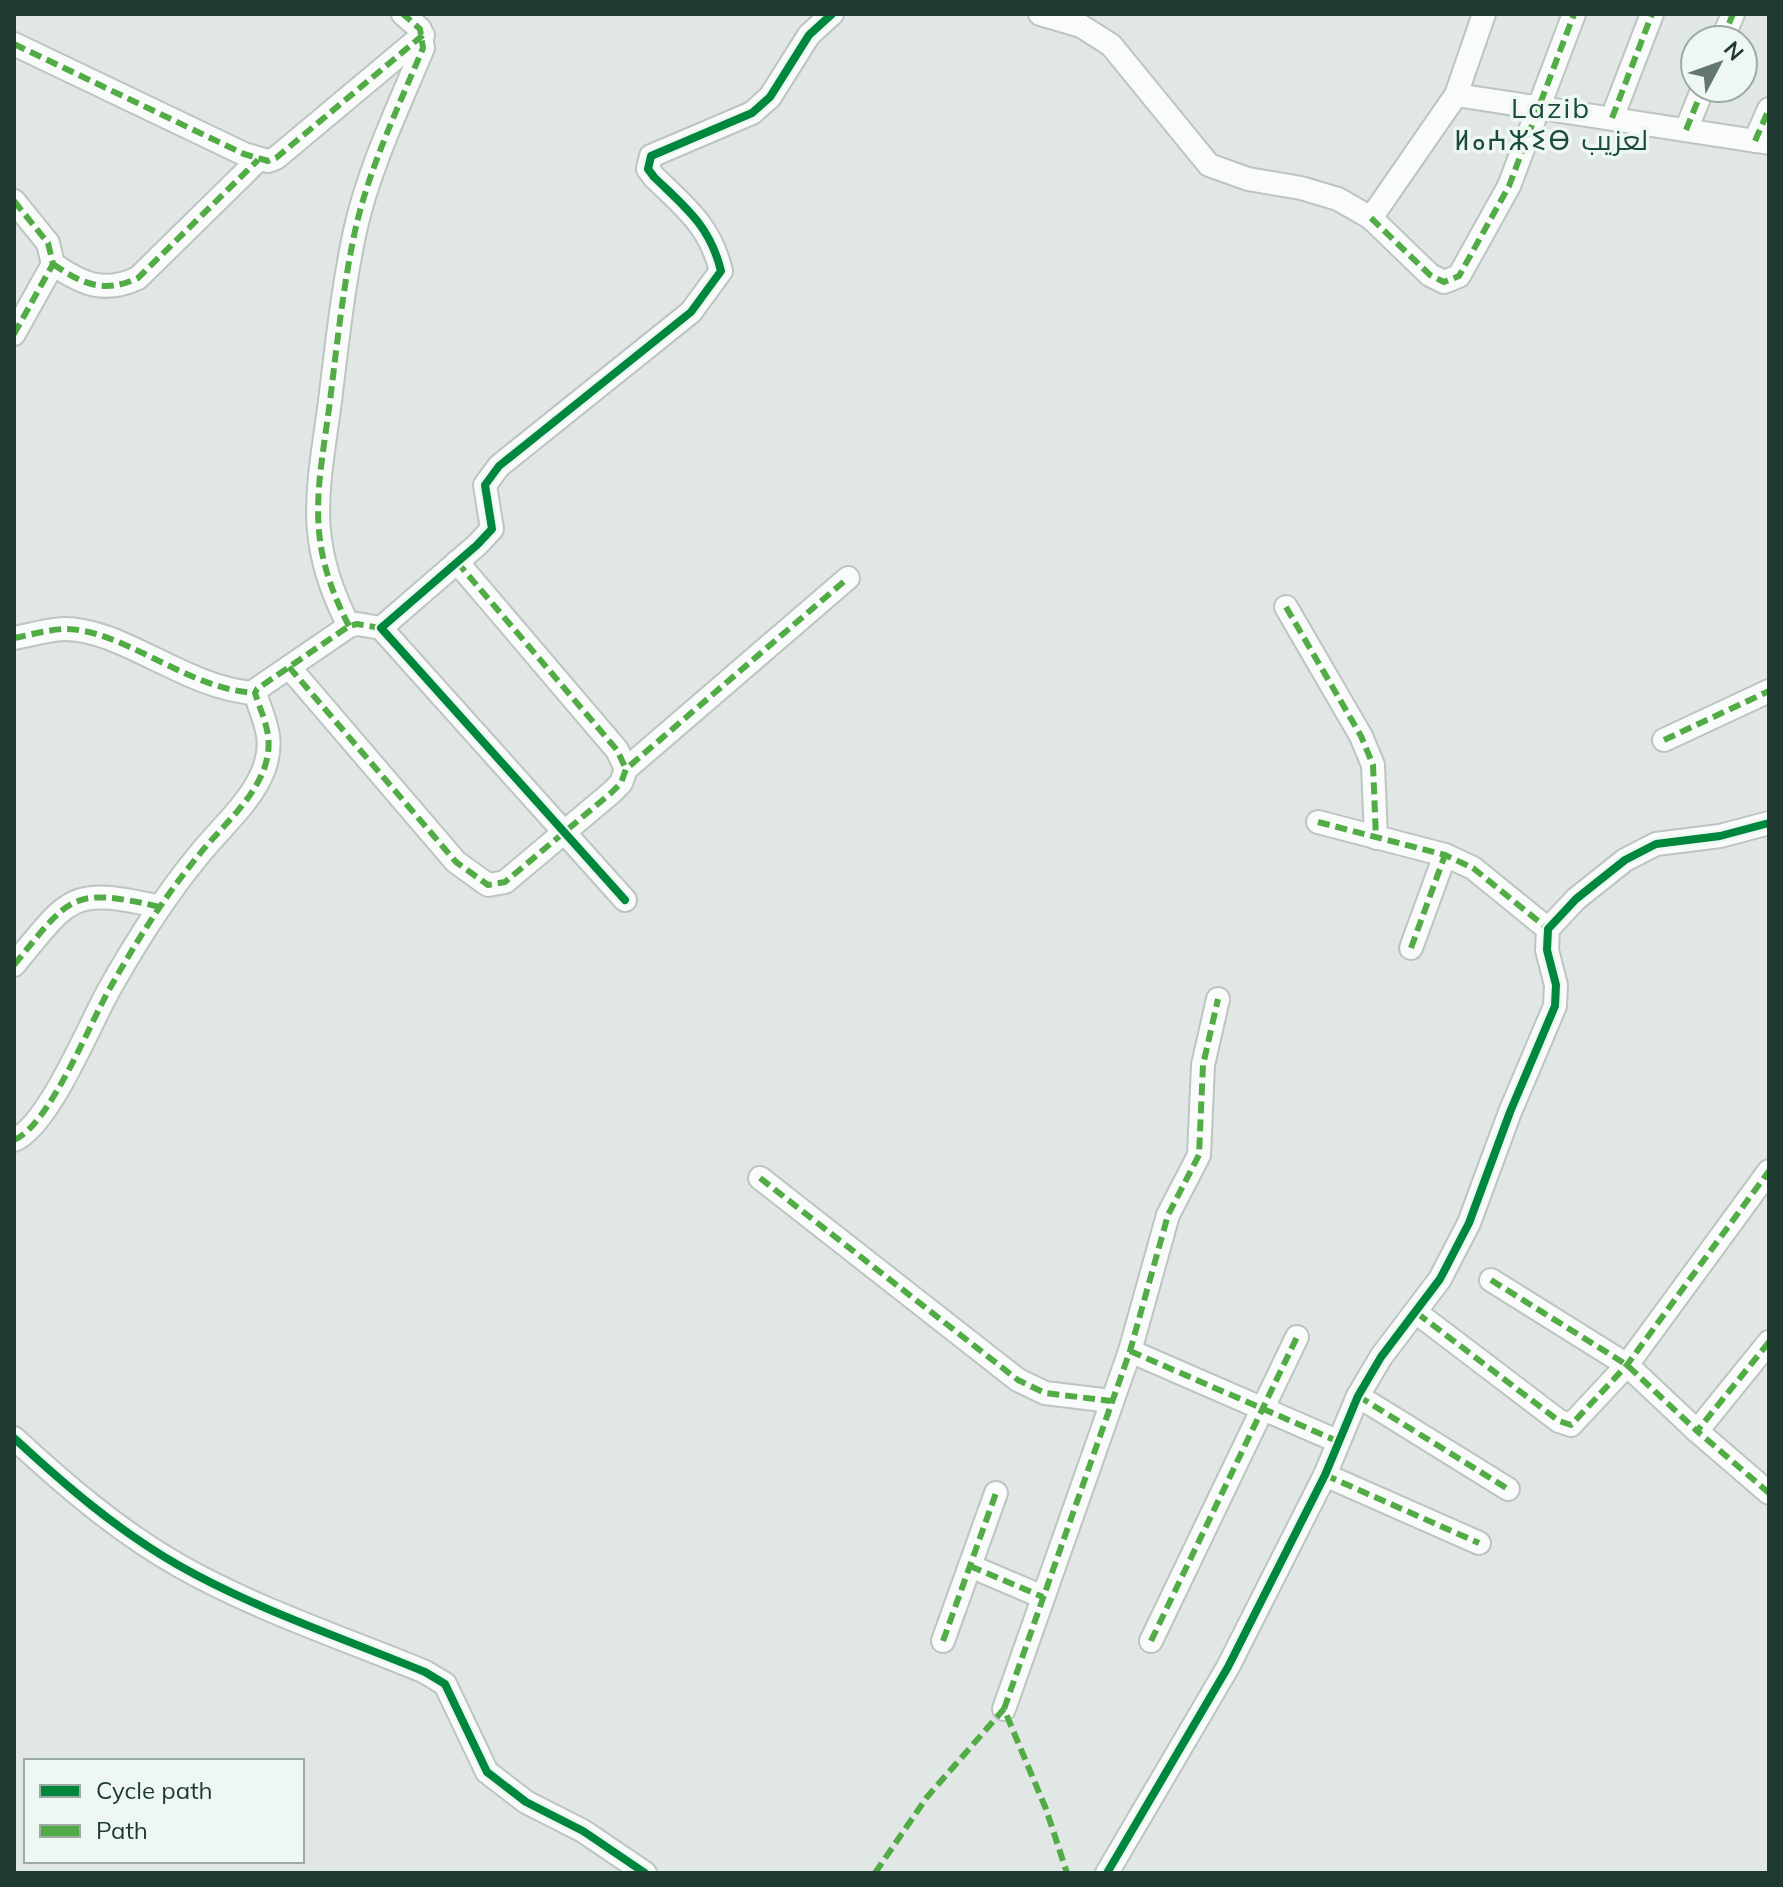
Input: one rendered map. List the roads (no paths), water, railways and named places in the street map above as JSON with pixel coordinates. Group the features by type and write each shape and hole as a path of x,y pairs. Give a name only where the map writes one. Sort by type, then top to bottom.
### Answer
{"street":[{"path":"349,626 336,601 323,559 317,531 317,477 355,231 370,181 423,48 423,35 403,14"},
{"path":"381,628 492,529 485,485 499,466 691,312 721,271 715,246 697,218 648,169 651,156 752,113 770,97 809,35 832,14"},
{"path":"1040,14 1081,26 1111,45 1209,165 1248,179 1338,199 1371,218 1430,275 1452,281 1462,272 1509,186 1574,14"},
{"path":"1371,218 1456,95 1484,14"},
{"path":"1612,118 1652,14"},
{"path":"14,44 258,160 276,158 423,35"},
{"path":"1456,95 1762,142 1769,109"},
{"path":"1686,130 1697,104"},
{"path":"53,264 92,286 119,287 138,278 258,160"},
{"path":"14,201 48,243 53,264 14,334"},
{"path":"457,562 617,750 626,769"},
{"path":"289,667 456,862 488,885 505,882 611,793 621,783 626,769 848,578"},
{"path":"1286,607 1361,736 1373,765 1376,838"},
{"path":"14,638 64,629 88,633 215,688 255,693 349,626 357,624 381,628 625,900"},
{"path":"1664,740 1769,691"},
{"path":"14,1140 30,1131 56,1091 111,985 160,907 260,777 265,766 268,732 267,719 255,693"},
{"path":"1318,822 1445,855 1473,868 1548,929"},
{"path":"1107,1873 1228,1667 1325,1475 1358,1396 1381,1357 1417,1313 1469,1223 1510,1112 1555,1006 1556,985 1547,950 1548,929 1576,899 1625,860 1656,844 1720,836 1769,823"},
{"path":"1411,948 1445,855"},
{"path":"14,965 53,918 82,899 115,896 160,907"},
{"path":"1004,1709 1130,1351 1168,1215 1199,1155 1203,1065 1218,999"},
{"path":"1417,1313 1559,1421 1571,1425 1627,1365 1769,1171"},
{"path":"760,1178 1018,1380 1045,1393 1111,1401"},
{"path":"1491,1280 1627,1365 1769,1493"},
{"path":"1151,1641 1297,1337"},
{"path":"1697,1431 1769,1342"},
{"path":"1130,1351 1337,1441"},
{"path":"1358,1396 1508,1489"},
{"path":"14,1438 82,1499 178,1565 233,1592 425,1672 445,1684 487,1772 526,1802 583,1831 645,1873"},
{"path":"1325,1475 1479,1543"},
{"path":"943,1641 996,1493"},
{"path":"970,1566 1043,1597"}],"district":[{"name":"Lazib ⵍⴰⵄⵣⵉⴱ لعزيب","path":"1551,124"}]}
